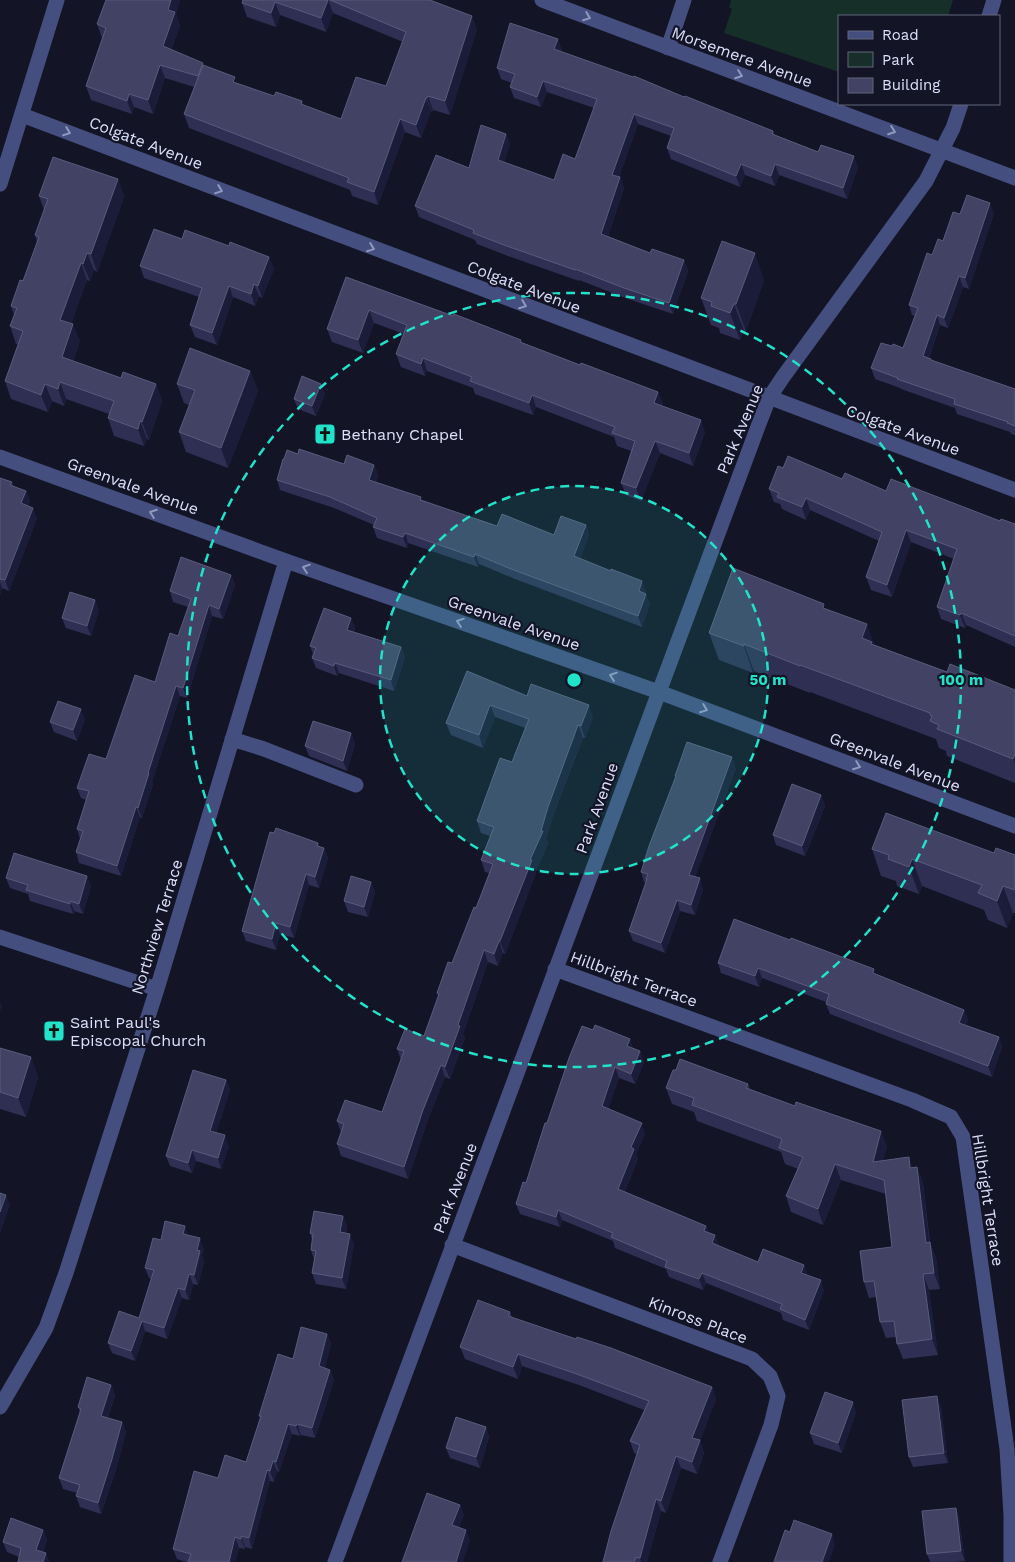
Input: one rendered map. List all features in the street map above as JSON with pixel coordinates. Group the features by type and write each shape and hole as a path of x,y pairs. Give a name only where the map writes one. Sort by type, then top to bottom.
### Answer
{"street":[{"path":"0,184 57,0"},
{"name":"Morsemere Avenue","path":"542,0 1015,178"},
{"path":"668,48 684,0"},
{"path":"989,15 994,0"},
{"name":"Park Avenue","path":"335,1562 769,398 926,181 953,128 961,105"},
{"name":"Colgate Avenue","path":"22,115 1015,490"},
{"name":"Greenvale Avenue","path":"0,456 286,561 659,692 1015,826"},
{"name":"Northview Terrace","path":"0,1407 46,1328 66,1273 156,989 286,561"},
{"path":"232,739 264,749 356,785"},
{"path":"0,937 156,989"},
{"name":"Hillbright Terrace","path":"556,969 912,1100 952,1117 962,1138 1007,1449 1011,1515 1011,1562"},
{"name":"Kinross Place","path":"452,1245 752,1359 770,1376 778,1396 771,1426 720,1562"}],"green space":[{"path":"731,0 953,0 948,15 838,15 838,72 724,33 732,9 729,7"}],"building":[{"path":"106,0 171,0 168,10 175,12 163,46 203,63 198,76 160,65 148,100 129,94 127,101 86,86 106,28 97,24"},
{"path":"243,0 328,0 321,18 275,2 271,13 242,3"},
{"path":"330,0 430,0 472,16 445,101 428,96 416,125 400,119 374,192 347,182 349,178 184,114 203,65 235,77 233,82 274,96 276,92 302,101 301,104 341,119 356,77 386,86 406,32"},
{"path":"510,23 558,39 554,49 634,76 773,131 772,134 818,152 821,145 854,156 843,188 775,164 771,176 741,164 736,176 667,148 674,128 634,114 612,175 620,177 601,234 650,253 652,249 684,260 669,303 504,245 473,233 474,230 415,206 436,155 469,168 481,125 506,134 498,160 554,180 563,154 575,159 597,99 543,81 537,97 510,87 515,74 497,68"},
{"path":"53,157 118,179 91,254 87,253 83,264 81,263 60,320 73,324 62,357 121,378 123,372 156,384 138,429 108,418 114,401 60,382 58,389 45,384 41,395 5,381 23,331 10,326 17,308 11,306 20,280 23,281 39,237 35,235 48,199 39,196"},
{"path":"967,195 990,203 965,278 959,276 944,318 937,315 923,356 1015,389 1015,426 954,404 955,399 871,368 881,343 892,346 893,344 903,348 918,308 909,305 927,253 932,255 938,239 943,241 953,212 960,214"},
{"path":"154,229 182,239 185,230 229,246 230,242 269,257 258,286 254,284 251,294 229,286 212,333 190,325 202,288 140,266"},
{"path":"722,241 755,253 736,304 734,304 730,313 711,306 712,302 701,298"},
{"path":"346,277 453,316 454,314 580,365 581,363 658,392 654,403 701,420 689,453 655,441 636,488 621,483 635,441 612,433 615,427 532,395 529,403 470,381 472,377 423,358 421,364 396,354 407,325 369,310 358,340 327,329"},
{"path":"190,348 250,371 221,448 179,432 195,390 177,384"},
{"path":"302,376 321,384 312,406 294,399"},
{"path":"299,449 344,464 347,455 374,465 369,480 421,497 420,500 497,526 502,514 554,535 561,516 586,525 574,556 642,581 639,591 646,594 638,616 475,554 474,557 405,533 403,537 373,527 377,518 330,497 277,480 287,450 298,454"},
{"path":"788,456 842,479 845,473 886,491 891,479 1000,521 1001,519 1015,524 1015,636 961,613 960,615 937,607 957,549 906,530 887,585 866,577 882,532 806,498 802,507 777,497 779,493 769,489 778,466 783,468"},
{"path":"0,478 12,482 10,485 26,491 21,503 33,508 5,580 0,579"},
{"path":"181,557 231,575 219,609 209,605 183,688 176,686 138,808 136,807 117,866 76,852 83,831 77,829 89,791 77,788 89,754 106,759 135,675 155,682 170,633 178,636 191,599 170,591"},
{"path":"733,568 824,604 823,608 867,624 862,638 872,642 871,644 947,672 950,664 1015,690 1015,754 1013,759 937,729 939,725 930,721 932,716 930,713 744,644 744,646 709,633"},
{"path":"70,592 95,600 87,626 62,618"},
{"path":"324,608 351,618 347,630 401,647 391,680 335,663 334,666 312,658 316,648 310,646"},
{"path":"467,671 527,696 531,684 589,705 581,726 578,725 548,807 541,831 543,831 530,860 532,860 500,941 494,954 484,950 445,1067 441,1065 423,1110 404,1167 337,1144 344,1124 337,1121 345,1100 382,1112 404,1051 397,1049 405,1029 424,1036 448,962 452,963 493,864 481,860 494,827 477,821 500,758 512,762 529,719 490,705 479,735 446,723"},
{"path":"58,701 81,709 73,730 50,722"},
{"path":"313,721 351,733 343,761 305,746"},
{"path":"687,742 732,757 689,875 700,878 691,905 677,900 661,943 629,931 647,879 648,874 641,872"},
{"path":"792,784 821,795 802,846 773,835"},
{"path":"886,813 994,853 996,848 1015,855 1015,890 1003,886 997,901 978,893 982,885 912,859 909,867 888,859 889,855 872,849"},
{"path":"276,828 318,843 317,846 324,848 315,877 306,874 290,927 276,923 272,939 242,931 270,832 274,833"},
{"path":"14,853 87,876 79,904 70,901 70,904 26,890 28,885 6,878"},
{"path":"351,876 371,882 364,907 344,901"},
{"path":"734,919 874,969 873,973 964,1010 959,1023 999,1037 988,1066 826,1004 829,994 758,968 755,976 718,963"},
{"path":"595,1025 630,1039 627,1046 640,1051 631,1074 615,1067 602,1106 642,1123 631,1147 634,1149 618,1189 706,1226 704,1231 715,1235 712,1243 758,1262 763,1249 804,1265 801,1273 821,1280 805,1320 780,1309 782,1304 702,1273 699,1279 665,1267 667,1261 611,1237 613,1233 558,1210 556,1217 516,1204 523,1182 526,1183 545,1123 547,1123 582,1026 593,1030"},
{"path":"0,1048 31,1057 18,1098 0,1092"},
{"path":"680,1059 748,1084 746,1088 795,1106 796,1102 881,1131 873,1162 909,1157 910,1168 917,1167 926,1243 930,1242 934,1273 923,1274 932,1339 897,1344 894,1321 880,1322 874,1281 864,1282 860,1251 892,1247 884,1180 835,1164 818,1209 786,1196 803,1157 779,1148 782,1139 692,1105 694,1098 666,1088 673,1070 676,1070"},
{"path":"193,1070 226,1080 210,1131 225,1135 218,1158 192,1150 188,1163 166,1156"},
{"path":"0,1193 6,1195 0,1212"},
{"path":"314,1211 343,1216 340,1232 350,1234 342,1278 312,1273 316,1251 311,1250 313,1234 310,1233"},
{"path":"165,1221 185,1226 183,1234 200,1238 197,1250 200,1251 194,1275 189,1274 185,1290 178,1288 164,1328 142,1321 131,1351 108,1343 119,1311 139,1318 154,1270 145,1268 153,1238 161,1240"},
{"path":"478,1300 510,1312 508,1316 576,1339 577,1337 611,1348 712,1387 692,1438 700,1440 692,1462 676,1456 661,1501 656,1499 640,1558 636,1557 634,1562 603,1562 611,1531 640,1445 630,1441 649,1401 518,1354 513,1367 460,1347"},
{"path":"301,1327 327,1334 319,1366 330,1370 312,1428 288,1424 276,1462 273,1461 270,1471 267,1470 249,1538 241,1536 241,1539 235,1537 229,1562 188,1562 191,1554 173,1549 194,1471 218,1478 225,1455 246,1462 278,1354 293,1359"},
{"path":"87,1377 111,1385 101,1416 122,1422 98,1503 76,1496 80,1485 59,1478 81,1409 78,1407"},
{"path":"825,1392 853,1402 838,1443 810,1433"},
{"path":"937,1396 944,1453 909,1457 902,1400"},
{"path":"456,1417 486,1427 476,1457 446,1448"},
{"path":"427,1493 460,1505 452,1525 466,1530 456,1562 402,1562"},
{"path":"956,1508 961,1551 927,1554 922,1511"},
{"path":"11,1518 43,1530 36,1550 46,1553 43,1562 18,1562 21,1548 3,1542"},
{"path":"794,1520 832,1534 822,1562 774,1562 785,1530 790,1532"}],"place":[{"name":"Bethany Chapel","path":"325,434"},
{"name":"Saint Paul's Episcopal Church","path":"54,1031"}]}
